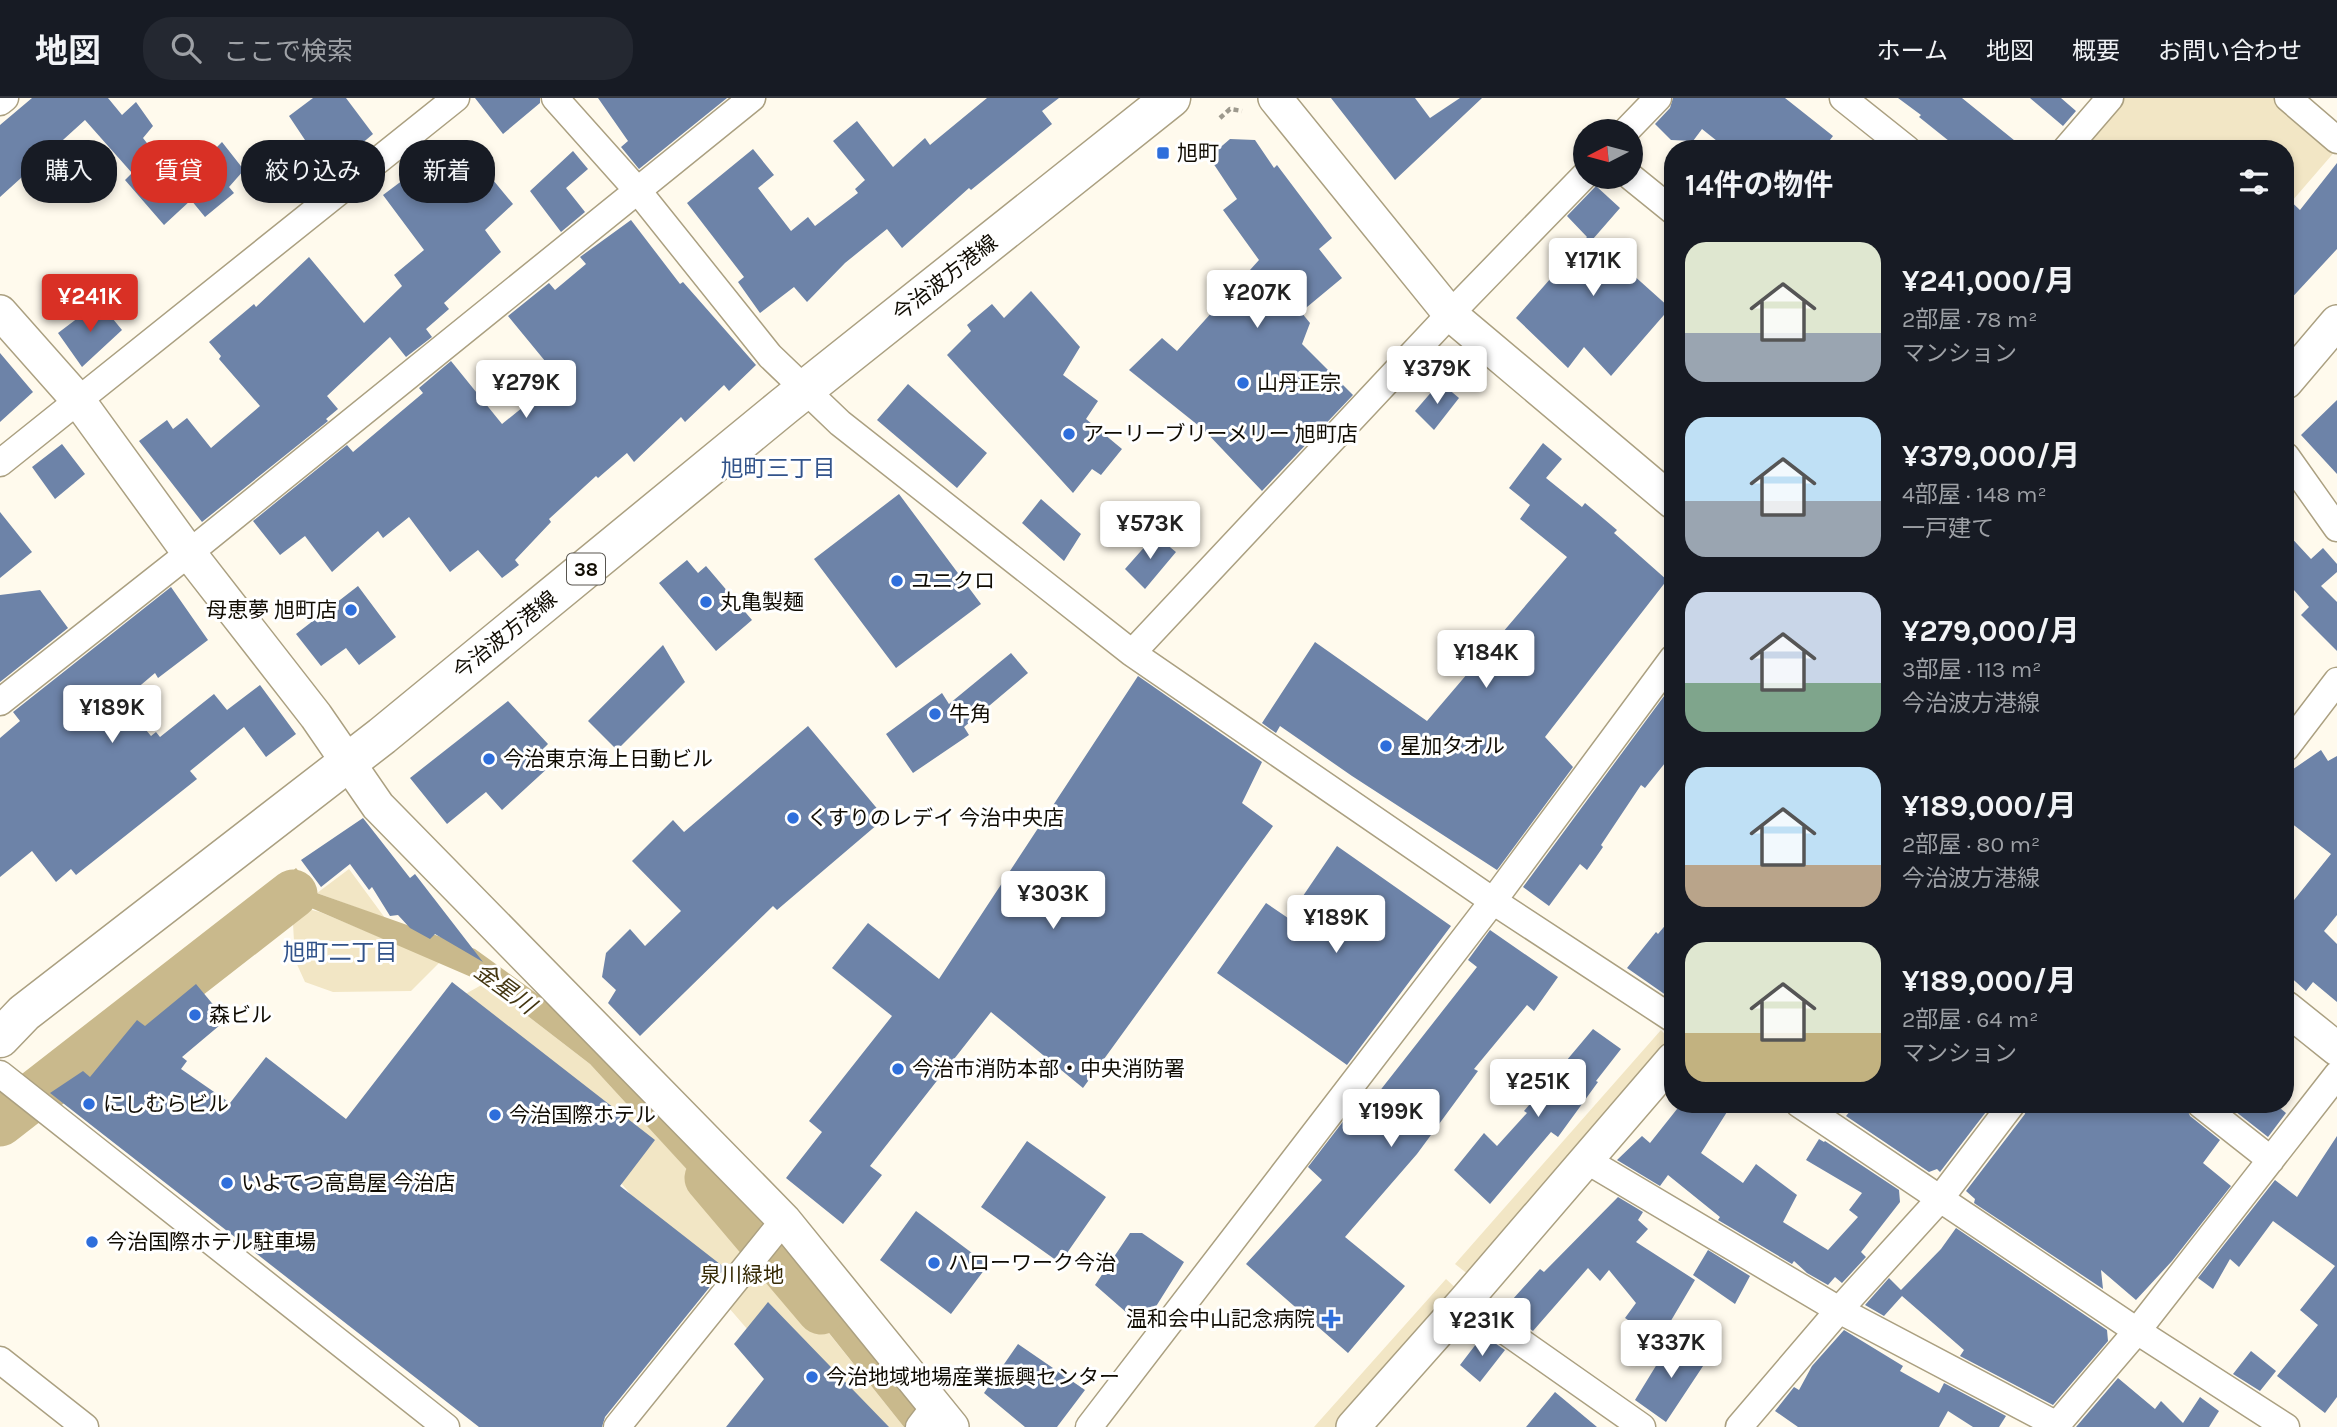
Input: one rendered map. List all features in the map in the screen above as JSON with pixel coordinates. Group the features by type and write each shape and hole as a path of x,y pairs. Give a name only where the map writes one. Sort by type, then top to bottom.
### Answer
{"main road":[{"name":"今治波方港線","path":"0,1038 24,1013 347,763 804,391 1171,98"}],"street":[{"path":"0,102 5,98"},
{"path":"0,463 456,98"},
{"path":"555,98 638,191 770,356 804,391 851,432 1132,653 1493,901 1664,1013"},
{"path":"0,702 189,553 752,98"},
{"path":"1275,98 1450,314 1664,494"},
{"path":"1638,119 1658,98"},
{"path":"1843,98 1896,140"},
{"path":"2074,140 2110,98"},
{"path":"2288,98 2337,141"},
{"path":"1132,653 1450,314 1573,187"},
{"path":"1643,187 1664,204"},
{"path":"0,312 78,400 189,553 316,716 378,806 784,1220 935,1420"},
{"path":"2294,373 2337,322"},
{"path":"2294,467 2337,528"},
{"path":"1089,1427 1493,901 1664,670"},
{"path":"2294,737 2337,681"},
{"path":"2294,1014 2337,1049"},
{"path":"1353,1427 1664,1069"},
{"path":"0,1074 446,1427"},
{"path":"1586,1160 1839,1310 2056,1426 2137,1331 2337,1075"},
{"path":"1812,1113 1939,1200 2286,1427"},
{"path":"1739,1427 1839,1310 1939,1200 2005,1113"},
{"path":"2211,1113 2271,1160"},
{"path":"617,1427 784,1220"},
{"path":"1464,1302 1642,1427"},
{"path":"0,1360 85,1427"}],"path":[{"path":"1220,118 1230,109 1242,111"}],"green space":[{"path":"2120,98 2280,98 2337,149 2294,199 2294,140 2084,140"},
{"path":"349,869 385,918 317,893"},
{"path":"292,905 320,912 440,962 411,991 333,992 305,982 295,960"},
{"name":"泉川緑地","path":"485,983 590,1064 768,1257 904,1427 832,1427 460,997"},
{"path":"1661,1030 1664,1033 1664,1053 1469,1275 1455,1264"},
{"path":"1446,1279 1461,1293 1340,1427 1314,1427"}],"water":[{"path":"296,868 314,888 311,891 475,949 572,1019 762,1218 749,1237 590,1064 485,983 290,900 245,939 236,929 273,898 273,888"},
{"path":"787,1248 917,1409 909,1427 904,1427 774,1264"}],"building":[{"path":"32,98 108,98 122,115 136,102 153,126 143,138 145,140 131,140 131,172 117,156 117,140 103,140 85,120 63,140 21,140 21,178 0,197 0,125"},
{"path":"313,98 346,98 373,134 366,140 305,140 289,116"},
{"path":"475,98 540,98 540,103 503,134"},
{"path":"598,98 727,98 639,169 621,147 628,141"},
{"path":"987,98 1059,98 1042,111 1052,124 971,190 969,188 902,248 887,229 845,263 807,302 794,287 760,313 738,282 744,277 687,203 753,149 774,175 758,188 791,231 808,217 815,226 858,193 855,189 865,180 833,141 857,121 893,167 925,138 930,145"},
{"path":"1331,98 1415,98 1430,118 1460,98 1482,98 1395,180"},
{"path":"1673,98 1785,98 1833,136 1830,140 1716,140 1702,129 1694,140 1671,140 1655,124 1670,108"},
{"path":"1898,98 1962,98 2014,140 1948,140 1919,117 1921,115"},
{"path":"2030,98 2061,98 2076,111 2063,126"},
{"name":"山丹正宗","path":"1230,139 1255,140 1274,168 1277,165 1332,238 1319,249 1342,278 1301,312 1310,323 1302,344 1353,395 1262,491 1204,430 1129,370 1162,338 1177,351 1259,260 1223,210 1237,199 1209,157"},
{"path":"227,148 241,166 241,173 229,187 234,193 227,199"},
{"path":"573,151 588,169 566,188 585,212 561,232 530,191"},
{"path":"2337,163 2337,249 2294,295 2294,204 2300,210"},
{"path":"131,174 131,187 125,180"},
{"path":"495,182 513,204 485,230 501,252 444,303 449,309 426,329 432,337 406,357 390,337 327,396 338,409 326,419 328,421 202,522 139,441 167,420 173,429 187,418 211,448 260,406 219,359 221,356 209,342 254,304 256,307 309,257 364,323 402,286 394,275 424,250 385,198 385,194 399,183 399,203 495,203"},
{"path":"1593,189 1599,189 1620,208 1593,239 1664,303 1664,315 1611,376 1584,347 1568,368 1516,318 1587,237 1567,216"},
{"path":"145,203 188,203 164,225"},
{"path":"193,203 222,203 205,217"},
{"path":"631,220 680,284 683,282 756,365 729,391 724,385 685,422 681,417 634,462 627,453 598,478 596,476 549,519 551,522 515,560 519,565 502,578 478,550 450,572 409,517 383,538 378,531 332,572 305,536 280,555 253,521 347,445 353,452 423,393 419,388 451,361 502,424 559,378 508,316 549,283 555,290 586,264 580,257"},
{"path":"1031,291 1080,347 1063,375 1098,401 1086,419 1122,449 1101,475 1092,469 1073,493 947,355 971,331 967,325 992,304 1004,318"},
{"path":"99,302 122,330 82,367 58,333"},
{"path":"0,353 33,392 0,422"},
{"path":"1440,382 1459,398 1434,430 1415,411"},
{"path":"908,384 987,453 957,488 877,420"},
{"path":"2337,400 2337,474 2301,435"},
{"path":"1543,443 1562,459 1546,478 1582,507 1585,503 1617,530 1614,533 1664,577 1664,584 1545,737 1573,767 1497,870 1280,726 1276,733 1262,723 1315,642 1427,721 1567,557 1520,519 1530,505 1509,488"},
{"path":"62,444 85,474 55,499 32,467"},
{"name":"ユニクロ","path":"899,494 981,604 896,668 814,559"},
{"path":"1041,499 1081,534 1064,561 1022,523"},
{"path":"0,512 32,552 0,578"},
{"path":"1155,535 1176,552 1145,589 1125,569"},
{"path":"2294,541 2311,559 2323,548 2337,564 2337,572 2321,586 2337,602 2337,651 2301,615 2309,607 2294,590"},
{"name":"丸亀製麺","path":"687,560 698,573 706,566 752,620 716,651 659,583"},
{"name":"母恵夢 旭町店","path":"358,586 396,637 359,665 346,648 321,666 296,634"},
{"path":"171,587 208,640 158,678 155,673 122,701 151,736 156,732 160,737 214,694 227,710 260,685 296,734 266,757 244,727 190,771 197,779 76,875 71,869 56,882 32,851 0,877 0,738 20,721 13,712"},
{"path":"40,590 68,628 0,682 0,595"},
{"path":"663,645 685,682 617,750 588,721"},
{"name":"牛角","path":"1011,653 1028,673 964,727 969,735 913,773 886,734 942,693 949,704"},
{"path":"1138,676 1262,762 1242,803 1273,826 1083,1088 991,1012 870,1166 882,1175 843,1224 786,1178 822,1132 809,1121 892,1016 832,968 868,923 939,979"},
{"path":"1664,696 1664,764 1645,788 1641,785 1587,870 1580,864 1549,906 1523,887"},
{"name":"今治東京海上日動ビル","path":"508,701 548,744 539,753 550,766 502,810 486,792 447,824 410,778"},
{"path":"808,726 885,818 777,910 773,906 640,1036 608,1003 616,990 602,977 606,953 630,929 645,946 681,911 632,861 673,820 684,832"},
{"path":"2321,750 2328,761 2337,756 2337,915 2324,931 2337,944 2337,1002 2313,982 2306,991 2294,980 2294,900 2331,854 2294,825 2294,769"},
{"path":"363,818 410,878 415,874 483,962 435,934 430,939 410,928 398,915 390,916 372,887 369,890 350,864 321,887 301,860"},
{"path":"1337,846 1451,926 1347,1065 1217,973 1266,903 1288,918"},
{"path":"1664,927 1664,994 1627,968 1656,932 1658,934"},
{"path":"1490,930 1558,977 1534,1011 1527,1005 1474,1069 1478,1071 1417,1154 1345,1237 1405,1286 1348,1353 1246,1264 1322,1180 1308,1167 1345,1119 1353,1125 1477,967 1468,960"},
{"name":"今治国際ホテル","path":"452,982 655,1140 620,1186 725,1268 605,1417 602,1427 479,1427 50,1093 83,1071 90,1077 137,1020 145,1026 196,984 226,1020 182,1057 187,1061 181,1069 230,1103 266,1057 346,1119"},
{"path":"1593,1029 1621,1049 1558,1137 1551,1132 1490,1204 1454,1170 1484,1133 1497,1146 1527,1113 1524,1111"},
{"path":"1674,1113 1726,1113 1701,1153 1743,1183 1756,1164 1797,1195 1783,1222 1828,1250 1858,1217 1849,1210 1862,1193 1806,1160 1819,1139 1899,1190 1900,1202 1861,1252 1866,1257 1842,1283 1835,1277 1828,1285 1807,1273 1794,1261 1792,1264 1718,1220 1720,1217 1668,1175 1660,1186 1617,1160 1642,1136 1650,1143"},
{"path":"1848,1113 1985,1113 1940,1172 1937,1169 1929,1172 1846,1116"},
{"path":"2189,1113 2220,1140 2203,1163 2231,1186 2172,1261 2136,1300 2101,1270 2103,1289 1974,1203 1975,1199 1966,1191 2025,1114"},
{"path":"2237,1113 2286,1113 2268,1137"},
{"path":"2337,1136 2337,1397 2325,1413 2277,1376 2318,1325 2300,1310 2335,1266 2273,1221 2239,1267 2230,1259 2213,1289 2198,1278 2275,1180 2297,1197"},
{"path":"1027,1141 1106,1197 1060,1263 981,1207"},
{"path":"1618,1197 1643,1212 1638,1220 1648,1229 1636,1242 1695,1280 1659,1341 1625,1318 1636,1303 1609,1270 1600,1281 1588,1268 1533,1331 1503,1310 1540,1269 1544,1272"},
{"name":"ハローワーク今治","path":"916,1211 988,1265 951,1314 880,1260"},
{"path":"1956,1228 2107,1330 2108,1341 2053,1405 1960,1356 1964,1350 1902,1296 1884,1316 1865,1305 1889,1278 1901,1290 1941,1249"},
{"path":"1130,1233 1142,1233 1184,1262 1143,1327 1095,1285"},
{"path":"1708,1250 1750,1276 1735,1304 1693,1275"},
{"path":"768,1302 889,1427 726,1427 764,1379 734,1344"},
{"path":"1844,1330 1903,1366 1900,1371 1939,1393 1944,1383 2006,1416 1999,1427 1973,1427 1948,1411 1939,1427 1798,1427 1775,1411 1794,1387 1799,1390 1812,1366"},
{"path":"1483,1335 1505,1350 1480,1382 1460,1365"},
{"path":"1673,1338 1707,1360 1666,1422 1635,1400"},
{"path":"1018,1344 1085,1390 1057,1427 1025,1427 984,1393"},
{"path":"2251,1351 2276,1371 2260,1391 2233,1374"},
{"path":"2118,1378 2155,1409 2161,1401 2183,1423 2200,1397 2219,1411 2209,1427 2076,1427"},
{"path":"1555,1392 1597,1427 1526,1427"}],"waterway":[{"name":"金星川","path":"0,1122 293,894"},
{"name":"金星川","path":"709,1178 821,1310"}],"place":[{"name":"旭町","path":"1163,153"},
{"name":"山丹正宗","path":"1243,383"},
{"name":"アーリーブリーメリー 旭町店","path":"1069,434"},
{"name":"ユニクロ","path":"897,581"},
{"name":"丸亀製麺","path":"706,602"},
{"name":"母恵夢 旭町店","path":"351,610"},
{"name":"牛角","path":"935,714"},
{"name":"星加タオル","path":"1386,746"},
{"name":"今治東京海上日動ビル","path":"489,759"},
{"name":"くすりのレデイ 今治中央店","path":"793,818"},
{"name":"森ビル","path":"195,1015"},
{"name":"今治市消防本部・中央消防署","path":"898,1069"},
{"name":"にしむらビル","path":"89,1104"},
{"name":"今治国際ホテル","path":"495,1115"},
{"name":"いよてつ高島屋 今治店","path":"227,1183"},
{"name":"今治国際ホテル駐車場","path":"92,1242"},
{"name":"ハローワーク今治","path":"934,1263"},
{"name":"温和会中山記念病院","path":"1331,1319"},
{"name":"今治地域地場産業振興センター","path":"812,1377"}],"district":[{"name":"旭町三丁目","path":"778,468"},
{"name":"旭町二丁目","path":"340,952"}]}
